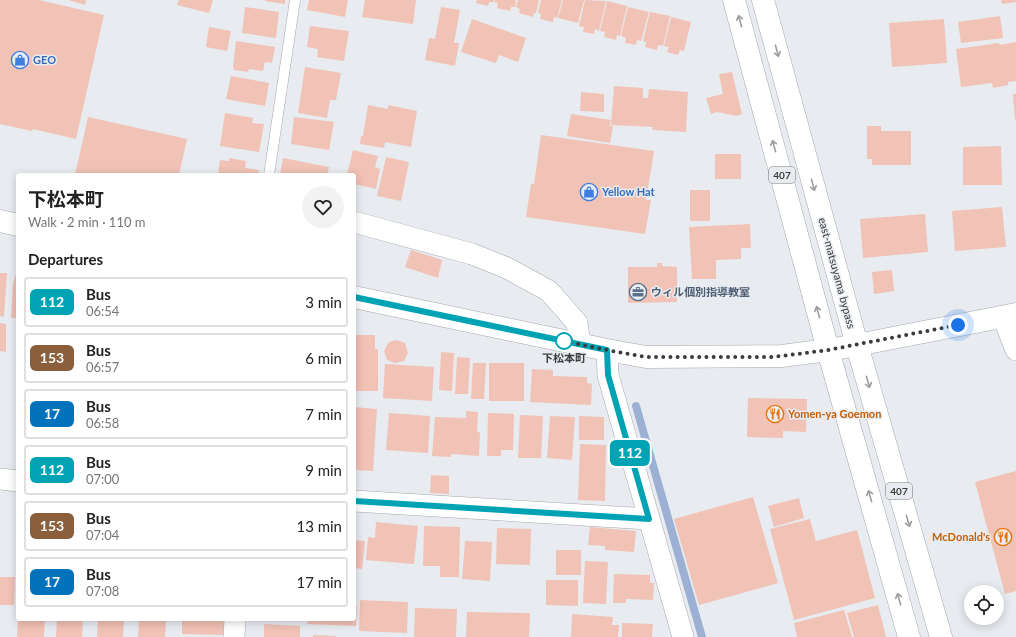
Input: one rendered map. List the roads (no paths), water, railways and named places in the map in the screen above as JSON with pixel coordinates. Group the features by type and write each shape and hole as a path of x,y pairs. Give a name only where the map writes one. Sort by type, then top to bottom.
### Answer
{"main road":[{"name":"407","path":"734,0 828,350 910,637"},
{"name":"east-matsuyama bypass","path":"763,0 857,345 941,637"},
{"path":"0,221 16,225"},
{"path":"356,297 646,357 782,356 857,345 1009,316"}],"street":[{"path":"356,223 472,254 514,272 548,291 577,323 580,344"},
{"path":"1009,316 1016,350"},
{"path":"607,350 608,375 683,637"},
{"path":"0,480 16,481"},
{"path":"356,501 649,519"},
{"path":"234,637 235,621"}],"lane":[{"path":"269,173 295,0"}],"waterway":[{"path":"636,406 702,637"}],"place":[{"name":"GEO","path":"20,60"},
{"name":"Yellow Hat","path":"589,192"},
{"name":"ウィル個別指導教室","path":"638,292"},
{"name":"下松本町","path":"564,341"},
{"name":"Yomen-ya Goemon","path":"775,414"},
{"name":"McDonald's","path":"1003,537"}]}
